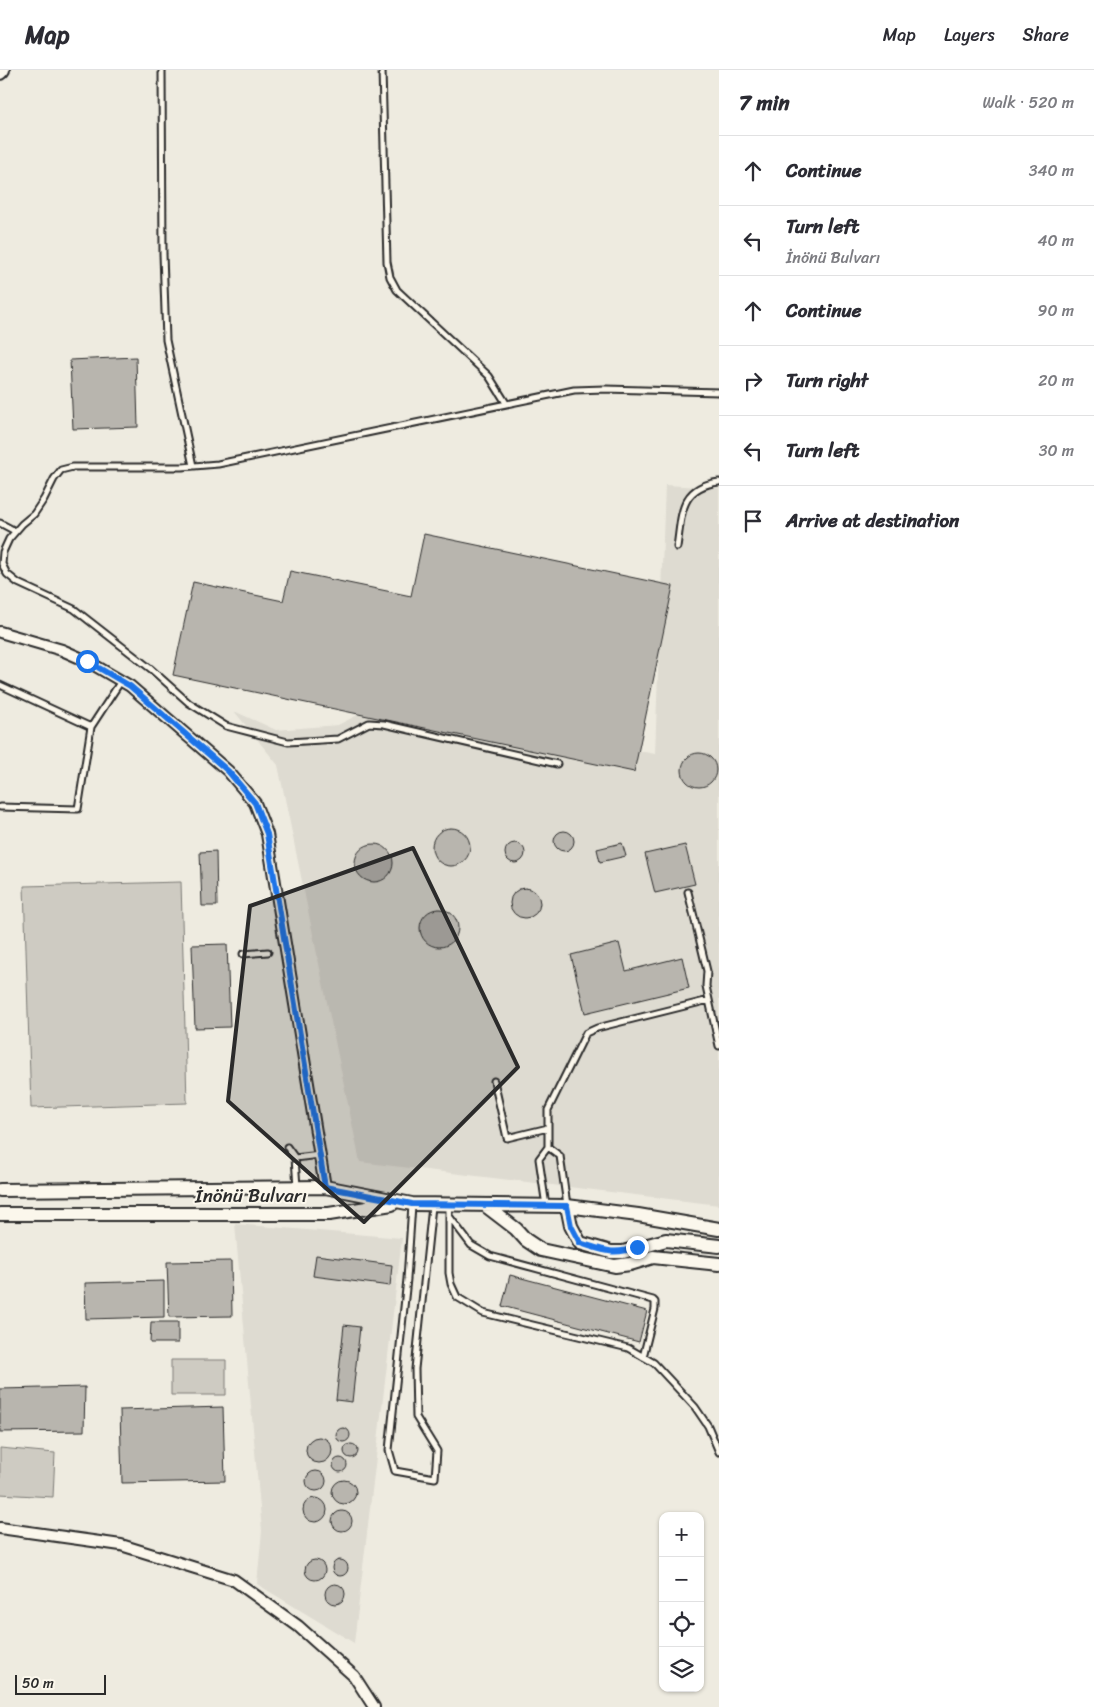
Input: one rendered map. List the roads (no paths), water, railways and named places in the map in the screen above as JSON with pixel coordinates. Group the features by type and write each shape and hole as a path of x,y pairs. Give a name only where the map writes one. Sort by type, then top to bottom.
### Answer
{"street":[{"path":"0,73 3,70"},
{"path":"0,632 62,650 87,661 130,686 228,771 255,803 267,834 325,1187"},
{"name":"İnönü Bulvarı","path":"0,1190 325,1187 406,1203"},
{"path":"406,1203 432,1205 449,1211 486,1206 567,1206 638,1215 719,1229"},
{"name":"İnönü Bulvarı","path":"0,1214 329,1214 406,1203"},
{"path":"486,1206 516,1229 526,1240 541,1250 615,1266 630,1264 653,1257 719,1264"},
{"path":"567,1206 571,1226 580,1243 611,1252 623,1252 666,1240 719,1246"},
{"path":"690,1260 693,1243"},
{"path":"0,1528 121,1545 234,1580 298,1626 354,1676 374,1707"}],"lane":[{"path":"162,70 163,254 166,340 193,466"},
{"path":"382,70 387,262 390,277 402,295 489,376 506,403"},
{"path":"557,764 384,724 369,723 338,739 288,742 226,726 190,702 74,609 18,582 7,574 2,564 3,552 8,539 34,514 61,470 81,466 193,466 218,464 560,392 587,389 719,392"},
{"path":"677,547 683,511 688,498 698,488 719,482"},
{"path":"0,523 15,531"},
{"path":"0,807 78,809 90,727 121,681"},
{"path":"0,685 90,727"},
{"path":"688,892 707,971 706,986 719,1046"},
{"path":"243,954 268,952"},
{"path":"546,1207 539,1159 548,1146 548,1110 586,1033 597,1028 709,1000"},
{"path":"494,1081 507,1138 548,1128"},
{"path":"548,1146 560,1156 567,1206"},
{"path":"287,1147 294,1158 297,1187"},
{"path":"294,1158 320,1155"},
{"path":"406,1203 407,1279 389,1450 395,1470 434,1478 437,1451 416,1417 415,1369 432,1205"},
{"path":"449,1211 449,1273 455,1294 460,1300 484,1313 622,1347 654,1363 695,1407 708,1426 719,1452"},
{"path":"449,1211 472,1245 490,1256 653,1300 656,1306 643,1357"}]}
